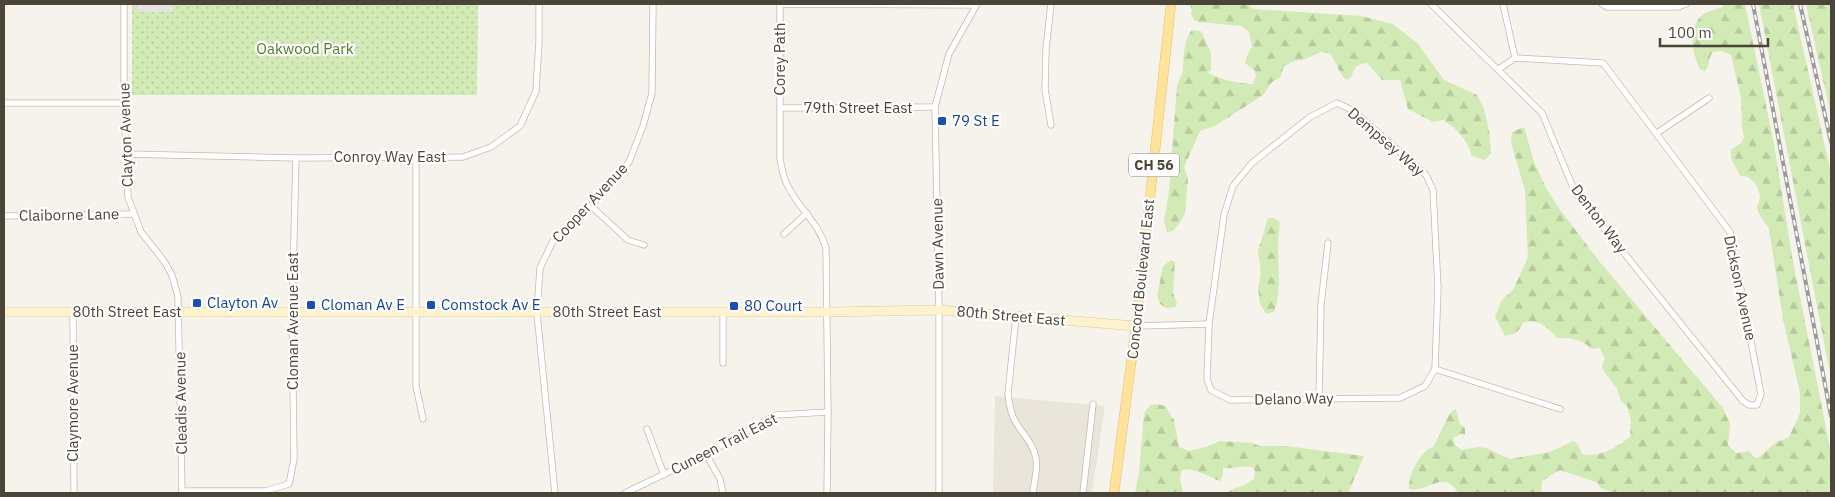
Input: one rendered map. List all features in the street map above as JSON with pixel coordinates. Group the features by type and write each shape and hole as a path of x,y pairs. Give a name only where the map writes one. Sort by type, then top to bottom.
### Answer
{"main road":[{"name":"Concord Boulevard East","path":"1114,493 1136,326 1171,4"}],"street":[{"name":"Clayton Avenue","path":"124,4 124,103 128,197 141,232 164,261 172,275 178,297 179,312"},
{"name":"Conroy Way East","path":"126,154 296,158 416,158 463,157 491,147 520,126 536,91 539,4"},
{"name":"Cooper Avenue","path":"554,493 537,312 540,268 554,239 591,206 629,162 643,126 652,93 652,4"},
{"name":"Corey Path","path":"827,493 826,248 822,234 789,190 783,176 780,159 780,4 977,4"},
{"name":"Dawn Avenue","path":"939,493 939,310 935,107 948,54 977,4"},
{"path":"1051,4 1046,48 1045,89 1051,125"},
{"name":"Denton Way","path":"1431,4 1542,113 1575,192 1743,402 1757,405"},
{"path":"1499,70 1515,58 1503,4"},
{"path":"1602,4 1607,7 1678,7 1686,4"},
{"name":"Dickson Avenue","path":"1515,58 1603,63 1657,132 1730,232 1761,394 1757,405"},
{"path":"1657,132 1709,98"},
{"path":"4,103 124,103"},
{"name":"Dempsey Way","path":"1209,324 1224,215 1233,186 1252,163 1310,117 1337,103 1352,110 1426,175 1433,190 1438,288 1435,369"},
{"name":"79th Street East","path":"780,108 935,107"},
{"name":"Cloman Avenue East","path":"182,492 266,491 289,484 294,459 292,312 296,158"},
{"path":"416,158 416,386 423,419"},
{"path":"591,206 628,240 644,245"},
{"path":"784,234 807,213"},
{"name":"Claiborne Lane","path":"4,216 134,214"},
{"path":"1319,399 1321,304 1328,243"},
{"name":"80th Street East","path":"4,312 827,312 939,310 1136,326 1209,324"},
{"name":"Claymore Avenue","path":"73,312 74,493"},
{"name":"Cleadis Avenue","path":"179,312 182,492"},
{"path":"723,312 723,363"},
{"path":"1016,316 1008,394 1014,420 1033,448 1036,456 1037,465 1033,493"},
{"name":"Delano Way","path":"1209,324 1207,379 1212,390 1230,400 1400,398 1425,386 1435,369"},
{"path":"1435,369 1560,409"},
{"path":"1084,493 1093,404"},
{"name":"Cuneen Trail East","path":"625,493 706,454 776,416 828,412"},
{"path":"647,429 664,475"},
{"path":"706,454 720,479 723,493"}],"shaded area":[{"path":"137,4 173,4 173,12 137,12"},
{"path":"995,396 1105,406 1092,493 993,493"}],"green space":[{"name":"Oakwood Park","path":"132,4 478,4 477,95 132,95"},
{"path":"1190,4 1246,4 1254,9 1361,16 1393,24 1418,44 1444,80 1477,95 1484,109 1489,130 1491,153 1485,160 1472,156 1464,140 1448,123 1443,120 1433,122 1408,109 1400,80 1382,80 1367,63 1357,66 1352,76 1347,80 1342,76 1331,54 1321,52 1284,66 1280,77 1272,82 1263,95 1215,126 1200,131 1184,167 1188,179 1185,212 1182,220 1173,231 1167,232 1164,221 1169,191 1177,86 1183,70 1189,34 1192,30 1201,31 1211,53 1211,70 1208,72 1211,75 1229,81 1253,84 1256,76 1255,71 1245,63 1252,47 1249,32 1242,26 1198,22 1194,20 1191,14"},
{"path":"1724,4 1745,4 1774,144 1792,256 1831,453 1831,493 1614,493 1601,488 1596,482 1560,470 1542,481 1541,493 1458,493 1447,482 1436,483 1423,488 1409,489 1410,478 1415,465 1423,454 1433,447 1450,413 1456,409 1460,424 1465,428 1465,435 1461,434 1453,438 1455,445 1462,450 1478,447 1486,448 1510,459 1550,452 1574,441 1582,454 1602,453 1614,448 1630,437 1631,420 1627,406 1621,401 1617,389 1603,370 1602,366 1605,358 1600,348 1591,349 1575,339 1557,338 1542,324 1533,321 1523,323 1516,332 1505,336 1495,317 1501,301 1513,290 1528,257 1525,190 1511,143 1512,132 1524,127 1534,162 1547,190 1561,211 1599,261 1723,408 1730,424 1728,445 1736,453 1749,451 1758,458 1775,443 1789,437 1800,413 1800,393 1783,319 1769,229 1760,217 1757,208 1760,198 1759,193 1751,179 1740,176 1731,158 1731,150 1741,143 1744,138 1741,98 1731,55 1721,51 1713,52 1705,71 1700,69 1694,54 1692,38 1696,23 1707,12 1723,7"},
{"path":"1759,4 1793,4 1831,173 1831,379"},
{"path":"1806,4 1831,4 1831,116"},
{"path":"1268,218 1274,218 1280,222 1278,240 1279,283 1274,312 1266,314 1260,304 1258,288 1261,272 1258,251"},
{"path":"1171,260 1175,262 1173,293 1177,303 1176,307 1166,308 1160,304 1157,296 1163,266"},
{"path":"1150,405 1165,406 1174,420 1179,447 1189,451 1220,441 1252,443 1260,446 1286,446 1364,456 1348,493 1227,493 1254,479 1255,471 1253,467 1246,466 1223,468 1223,475 1220,481 1190,469 1182,470 1180,478 1183,493 1135,493 1139,473 1144,413"}],"railway":[{"path":"1753,4 1831,416"},
{"path":"1800,4 1831,142"}],"place":[{"name":"79 St E","path":"942,121"},
{"name":"Clayton Av","path":"197,303"},
{"name":"Cloman Av E","path":"311,305"},
{"name":"Comstock Av E","path":"431,305"},
{"name":"80 Court","path":"734,306"}]}
